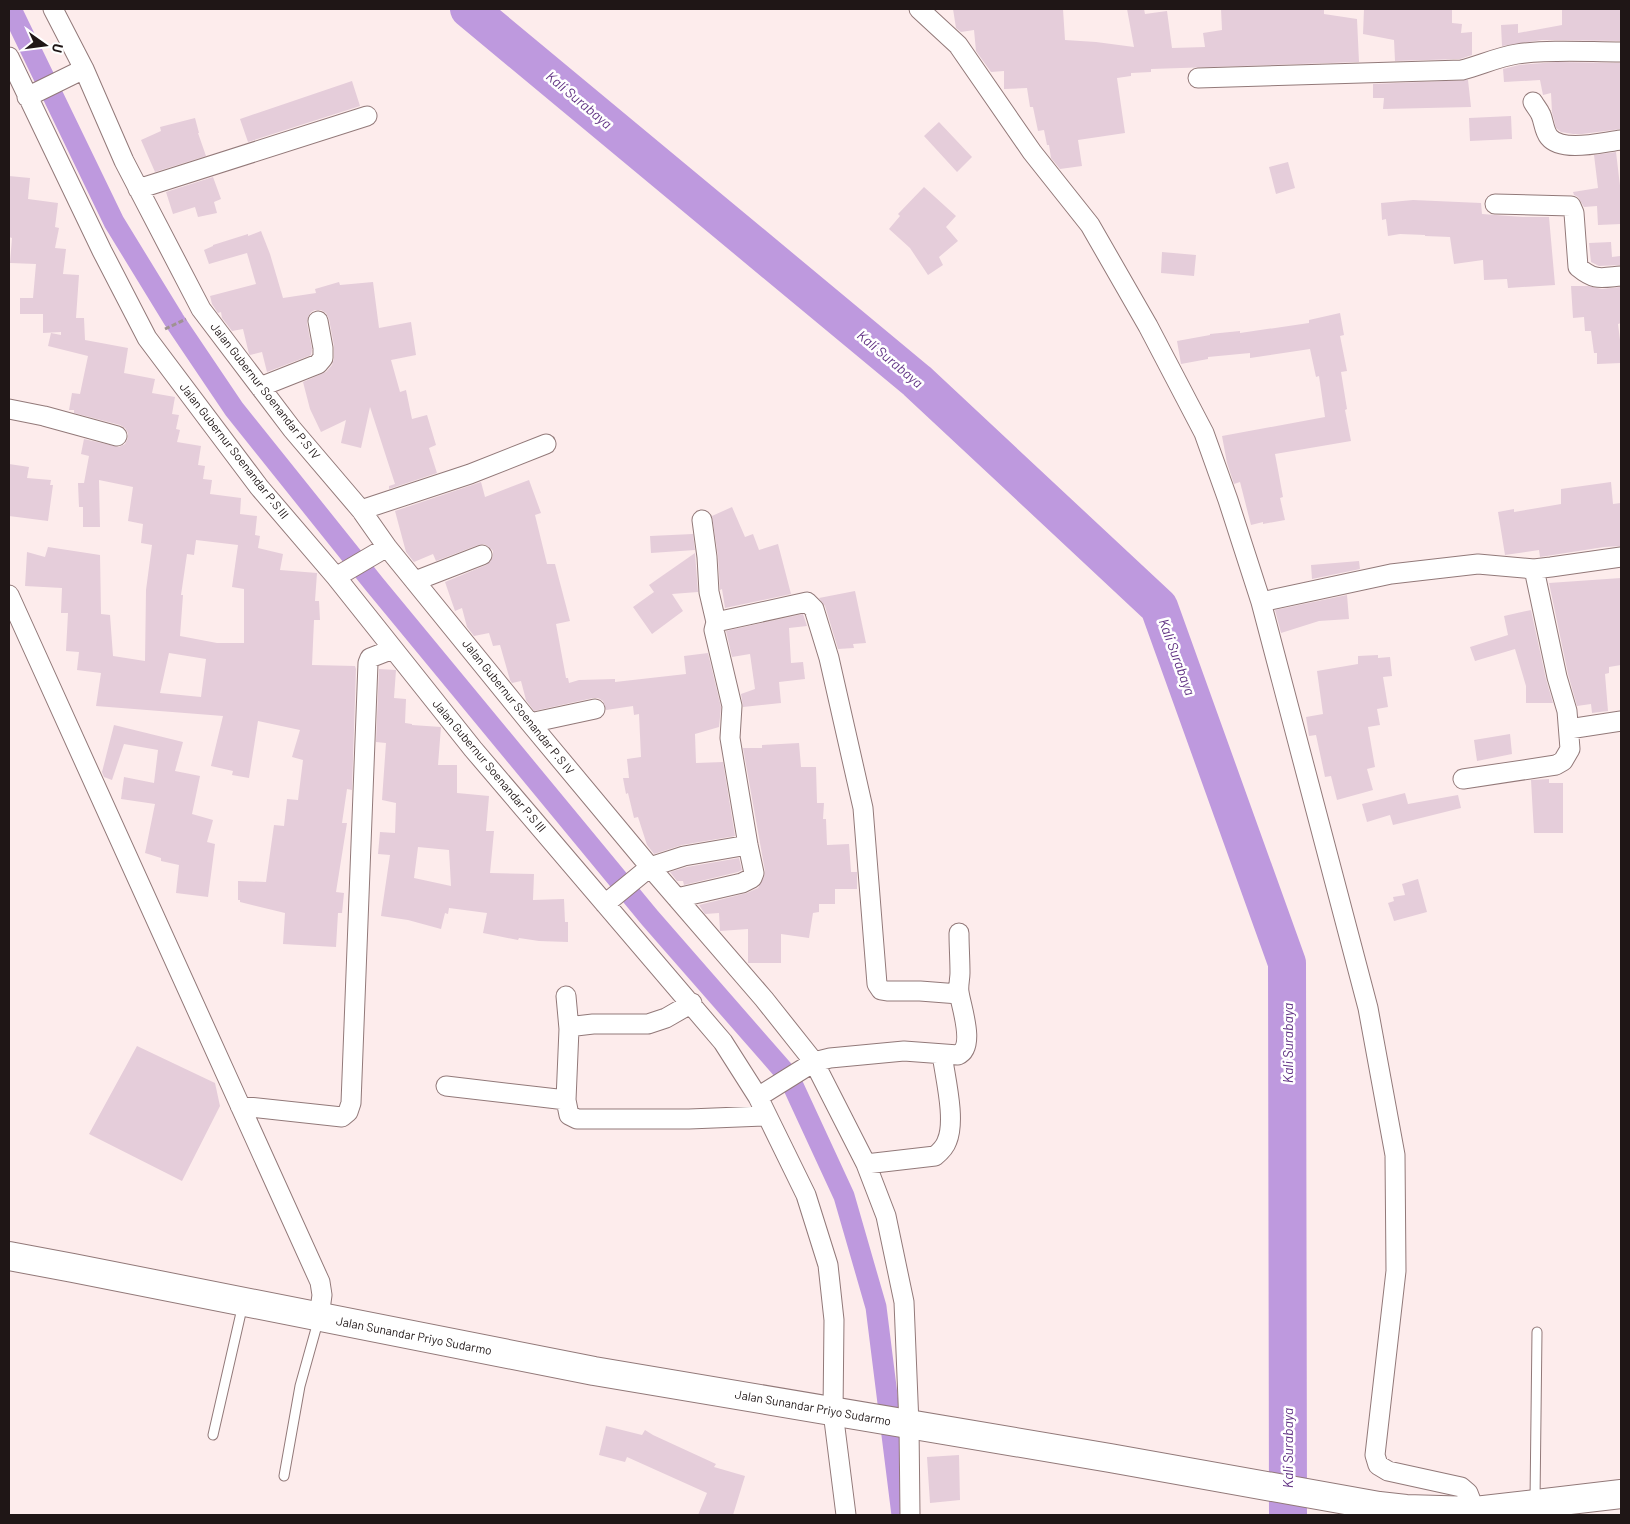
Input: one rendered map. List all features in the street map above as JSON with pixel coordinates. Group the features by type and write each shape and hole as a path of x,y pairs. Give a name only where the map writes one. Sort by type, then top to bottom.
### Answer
{"highway":[{"name":"Jalan Sunandar Priyo Sudarmo","path":"9,1256 594,1371 1110,1458 1374,1508 1476,1511 1621,1494"}],"street":[{"name":"Jalan Gubernur Soenandar P.S IV","path":"52,9 79,71 201,309 292,429 361,510 383,550 415,582 647,870 677,898 764,999 810,1065 866,1164 886,1216 904,1302 904,1424 910,1515"},
{"path":"919,9 958,46 1032,152 1090,225 1148,326 1204,433 1261,602 1368,1008 1395,1155 1396,1271 1375,1456 1378,1465 1388,1471 1461,1487 1468,1493 1476,1511"},
{"path":"1198,78 1462,70 1517,54 1621,52"},
{"name":"Jalan Gubernur Soenandar P.S III","path":"9,57 33,94 102,251 147,338 259,487 341,574 393,649 474,749 609,901 692,1003 723,1042 758,1097 806,1196 828,1265 834,1320 846,1515"},
{"path":"33,94 79,71"},
{"path":"1533,102 1541,114 1549,137 1556,142 1569,146 1621,140"},
{"path":"138,189 367,116"},
{"path":"1495,204 1571,206 1574,213 1578,267 1587,275 1596,278 1621,276"},
{"path":"260,387 318,364 323,358 324,348 318,320"},
{"path":"9,409 44,416 117,436"},
{"path":"361,510 470,474 546,444"},
{"path":"677,898 742,883 752,878 754,873 730,738 732,706 714,630 716,622 709,592 702,520"},
{"path":"341,574 383,550"},
{"path":"415,582 482,554"},
{"path":"1261,602 1391,574 1478,564 1534,569 1621,557"},
{"path":"1463,779 1556,765 1563,761 1570,750 1567,711 1557,677 1534,569"},
{"path":"9,595 320,1282 322,1295 320,1317"},
{"path":"716,622 807,602 814,609 829,658 863,808 878,984 881,990 887,991 959,994"},
{"path":"240,1106 342,1117 348,1112 352,1103 368,663 370,658 393,649"},
{"path":"530,723 595,709"},
{"path":"1569,729 1621,722"},
{"path":"609,901 647,870 684,856 748,845"},
{"path":"758,1097 810,1065 830,1058 904,1051 958,1055 963,1053 966,1047 966,1029 959,994 959,933"},
{"path":"566,996 569,1029 566,1100 569,1115 577,1119 689,1119 767,1116"},
{"path":"569,1029 576,1026 593,1024 648,1024 666,1018 692,1003"},
{"path":"866,1164 935,1156 943,1149 948,1140 951,1121 942,1054"},
{"path":"446,1086 566,1100"}],"lane":[{"path":"213,1435 244,1302"},
{"path":"284,1476 300,1386 320,1317"},
{"path":"1535,1503 1537,1332"}],"path":[{"path":"165,329 190,316"}],"building":[{"path":"953,9 1063,9 1065,40 1134,47 1127,9 1144,9 1145,14 1167,11 1172,48 1205,47 1203,33 1222,30 1221,9 1324,9 1324,14 1357,19 1359,62 1151,69 1151,72 1131,73 1131,76 1117,78 1125,133 1078,140 1082,166 1060,169 1051,158 1044,130 1038,131 1033,107 1030,107 1027,88 1004,89 1004,71 991,72 976,51 974,30 961,32 956,28"},
{"path":"1364,9 1452,9 1452,23 1462,24 1461,33 1472,32 1472,55 1460,59 1395,61 1394,40 1363,34"},
{"path":"1562,9 1621,9 1620,41 1542,40 1502,46 1501,25 1518,24 1518,33 1562,25"},
{"path":"1557,62 1621,63 1621,129 1582,134 1561,132 1556,128 1552,112 1551,93 1543,95 1540,80 1504,82 1503,69 1519,65"},
{"path":"1468,80 1471,107 1383,109 1384,98 1373,98 1373,84"},
{"path":"352,81 360,106 248,142 240,119"},
{"path":"1511,116 1512,139 1470,141 1469,118"},
{"path":"195,118 206,156 155,172 141,140 161,131 160,127"},
{"path":"939,122 972,157 957,172 924,136"},
{"path":"1616,152 1621,194 1621,224 1598,225 1597,206 1584,207 1573,192 1598,188 1594,155"},
{"path":"1288,162 1295,188 1276,194 1269,167"},
{"path":"9,176 30,178 28,199 58,203 55,227 59,228 55,248 66,249 63,274 79,275 76,318 84,318 85,340 128,348 124,373 155,379 152,393 175,397 172,414 179,415 176,429 180,430 177,442 201,446 198,465 205,466 203,479 212,480 210,494 241,498 240,514 257,516 255,535 260,536 258,548 283,554 280,570 317,573 315,601 319,601 320,620 314,620 312,665 355,666 356,669 352,790 347,789 342,823 347,823 336,892 344,893 342,913 338,913 336,947 283,944 285,913 238,900 238,881 266,882 274,825 284,826 287,799 298,800 303,760 292,757 300,730 258,721 249,778 232,775 233,771 211,766 223,716 96,706 101,673 77,670 79,652 66,651 68,613 61,613 62,588 25,586 27,552 45,557 48,547 100,555 101,614 110,615 113,656 145,661 146,590 152,545 141,543 143,524 128,521 133,487 99,480 100,527 83,527 83,507 79,507 78,483 84,483 89,456 81,454 84,439 119,447 125,444 128,433 120,425 69,410 72,393 80,394 88,356 48,346 51,333 61,335 61,332 43,333 43,314 20,314 20,298 33,298 36,264 10,263 12,238 9,237","holes":["196,540 238,545 232,587 244,589 244,643 217,643 180,636 183,595 181,595 187,554 194,555","169,653 206,659 201,697 160,693"]},
{"path":"213,177 221,199 214,202 217,213 198,217 195,207 173,214 166,192"},
{"path":"924,187 956,216 946,227 958,241 939,257 943,265 928,275 910,248 889,229 900,216 898,214"},
{"path":"1413,200 1481,203 1482,214 1549,217 1555,285 1508,288 1507,279 1484,280 1483,260 1454,264 1450,237 1400,234 1388,236 1386,219 1382,220 1381,203"},
{"path":"261,231 283,298 316,293 315,289 339,282 340,285 373,282 379,328 411,322 416,355 391,360 400,392 406,390 412,419 427,415 436,445 429,448 437,473 389,489 389,486 395,484 370,407 361,448 341,443 346,420 321,432 310,409 303,382 326,372 334,359 334,346 329,319 326,313 321,310 315,310 308,317 311,355 267,372 262,352 249,354 243,329 232,331 222,318 221,312 218,313 212,304 210,296 256,284 247,253 209,264 204,250 213,245"},
{"path":"1611,242 1612,257 1620,256 1620,265 1599,266 1591,262 1589,243"},
{"path":"1162,252 1196,255 1194,276 1161,273"},
{"path":"1571,286 1588,286 1602,289 1620,287 1621,323 1618,324 1621,363 1597,364 1597,353 1594,353 1591,331 1585,331 1584,317 1573,318"},
{"path":"1340,313 1344,335 1340,336 1347,371 1341,372 1351,441 1275,454 1283,497 1280,498 1285,520 1251,525 1240,482 1234,484 1227,463 1222,436 1325,417 1319,376 1316,377 1310,349 1250,358 1250,353 1208,357 1208,359 1181,364 1177,341 1210,334 1240,331 1240,333 1309,323 1309,320"},
{"path":"9,464 29,467 27,478 51,480 50,485 53,485 48,521 9,516"},
{"path":"529,480 541,513 535,515 547,564 555,564 570,621 556,624 566,678 568,678 569,683 579,680 615,679 615,682 686,674 684,656 708,653 721,707 719,727 695,734 696,763 723,762 735,836 682,845 654,854 647,845 638,817 634,818 623,778 629,778 627,759 641,757 639,714 634,715 633,706 606,710 603,701 593,698 534,711 526,700 521,681 512,683 510,680 500,645 493,646 489,633 474,636 467,627 462,608 455,611 445,582 486,565 493,556 493,551 484,544 436,561 433,554 414,562 406,552 395,511 481,482 485,497"},
{"path":"1611,482 1613,504 1621,503 1621,546 1540,557 1539,550 1505,555 1498,512 1514,509 1514,512 1561,504 1561,489"},
{"path":"732,507 745,537 753,534 759,550 778,544 791,594 725,608 722,589 720,590 718,556 712,516"},
{"path":"693,534 695,550 651,553 650,536"},
{"path":"695,553 698,592 672,594 683,611 652,634 633,607 654,592 649,585"},
{"path":"1359,561 1360,569 1312,579 1311,565"},
{"path":"1621,578 1621,665 1609,667 1609,673 1605,674 1608,711 1592,713 1591,704 1577,706 1568,674 1549,583"},
{"path":"855,591 866,643 853,644 854,648 838,649 825,606 819,598"},
{"path":"1347,595 1349,619 1319,621 1281,633 1275,610"},
{"path":"1531,610 1553,703 1526,703 1526,686 1515,649 1475,661 1470,647 1508,635 1504,616"},
{"path":"803,614 807,626 789,628 791,663 803,662 805,679 779,682 781,703 743,707 741,694 755,689 750,654 732,657 726,631"},
{"path":"1378,655 1378,658 1390,657 1392,676 1383,677 1388,707 1377,709 1380,725 1368,727 1375,767 1367,769 1373,790 1337,800 1331,776 1325,777 1316,735 1309,736 1306,717 1323,714 1317,671 1358,664 1358,656"},
{"path":"379,669 396,670 394,698 406,699 405,723 441,727 438,765 457,765 457,793 489,796 486,831 494,831 490,873 534,874 533,900 564,899 565,922 568,922 568,942 519,938 518,940 483,933 487,913 449,908 448,914 445,913 441,929 408,920 381,916 390,855 378,854 380,832 395,833 396,803 382,800 386,743 376,742","holes":["418,847 449,850 451,886 414,878"]},
{"path":"114,725 183,742 175,771 200,776 192,814 213,820 207,842 215,844 208,897 176,893 179,865 161,861 161,858 145,853 155,804 121,799 124,777 154,783 158,750 124,744 112,780 104,777 102,772"},
{"path":"1510,734 1512,754 1477,761 1474,740"},
{"path":"799,743 801,767 816,767 817,803 824,803 823,819 826,819 827,845 849,844 851,872 857,872 857,889 835,889 835,904 819,904 819,912 813,913 809,938 781,934 781,963 748,963 748,929 720,931 719,913 705,914 699,905 747,893 758,888 764,877 765,871 743,748 762,748 762,745"},
{"path":"1549,779 1549,783 1563,783 1563,833 1534,833 1531,780"},
{"path":"1405,793 1408,804 1458,795 1461,808 1393,825 1390,815 1367,822 1362,804"},
{"path":"739,858 742,870 738,872 684,885 683,881 677,881 670,872 687,867"},
{"path":"1418,879 1427,912 1394,921 1388,903 1394,901 1393,897 1405,895 1402,884"},
{"path":"137,1046 215,1083 220,1106 182,1181 89,1134"},
{"path":"606,1426 642,1435 645,1430 716,1464 714,1467 745,1476 733,1515 698,1515 707,1493 627,1457 625,1462 599,1455"},
{"path":"959,1455 960,1500 930,1503 927,1457"}],"waterway":[{"path":"11,9 114,222 174,320 234,409 375,585 650,918 789,1077 844,1196 876,1307 902,1515"},
{"name":"Kali Surabaya","path":"469,9 917,381 1159,607 1287,963 1288,1515"}]}
